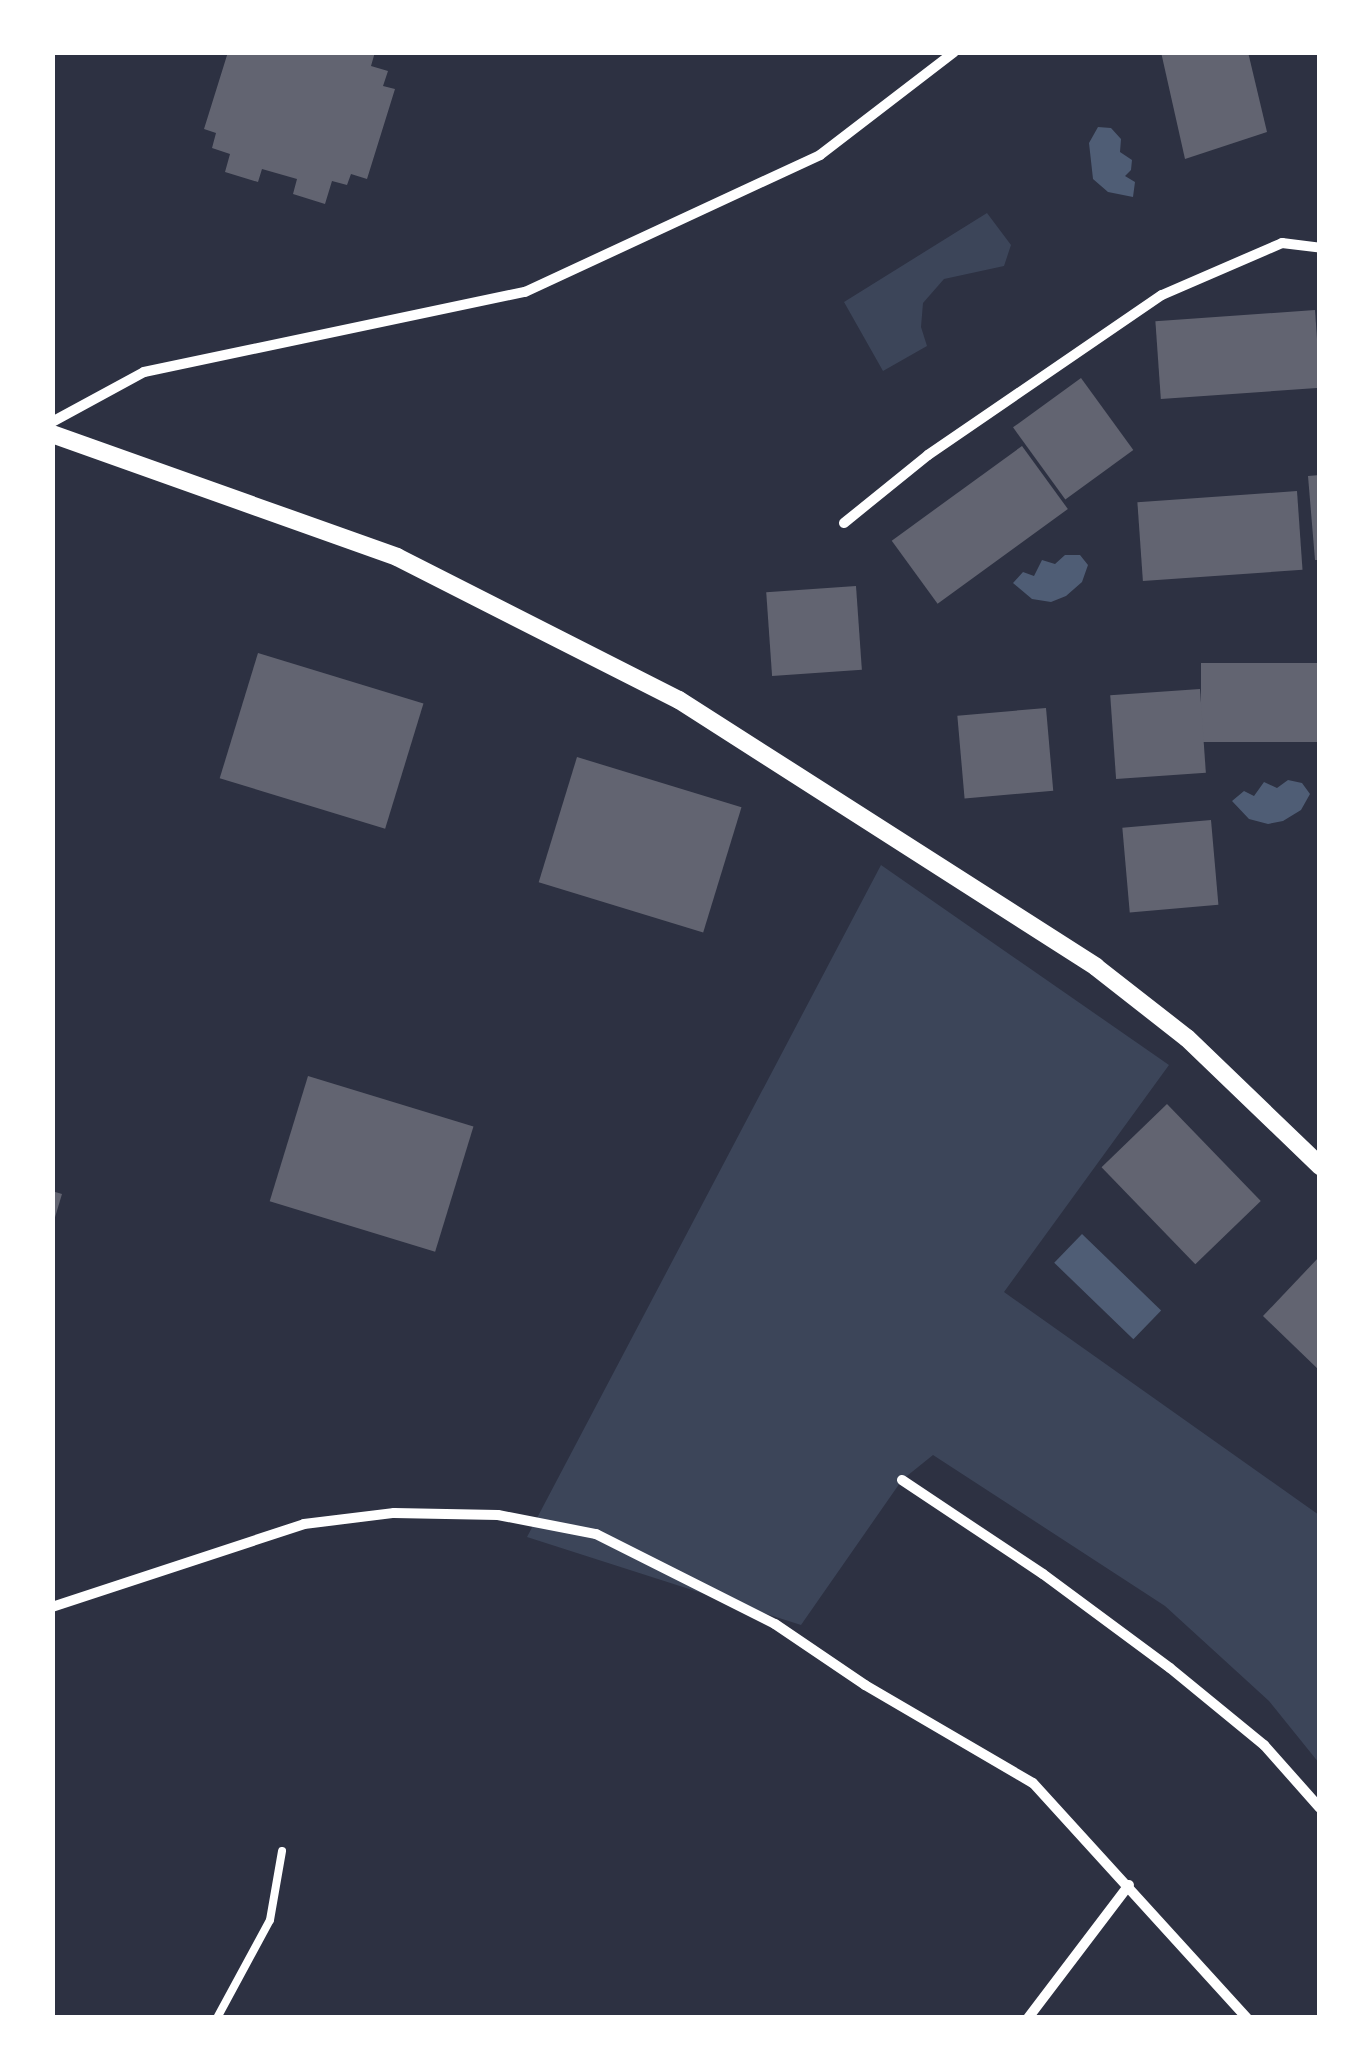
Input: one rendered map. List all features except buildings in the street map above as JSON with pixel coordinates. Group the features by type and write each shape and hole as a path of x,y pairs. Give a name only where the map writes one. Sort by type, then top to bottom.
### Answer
{"street":[{"path":"52,422 144,372 525,292 820,155 954,52"},
{"path":"844,523 928,455 1162,295 1282,243 1320,248"},
{"path":"52,434 397,557 679,700 1096,967 1187,1038 1320,1166"},
{"path":"902,1480 1043,1574 1170,1668 1264,1745 1320,1808"},
{"path":"52,1607 304,1524 394,1513 498,1515 596,1534 775,1624 865,1685 1033,1783 1247,2018"},
{"path":"1028,2018 1129,1884"}],"lane":[{"path":"218,2018 270,1920 282,1851"}],"shaded area":[{"path":"1098,127 1111,128 1121,139 1120,152 1132,160 1131,170 1125,176 1135,182 1133,197 1108,192 1093,179 1089,143"},
{"path":"987,213 1011,245 1004,266 944,279 923,303 921,327 927,346 883,371 844,302"},
{"path":"1065,555 1080,555 1088,565 1082,582 1066,596 1051,602 1032,599 1013,583 1023,572 1034,576 1042,560 1055,564"},
{"path":"1288,780 1302,783 1310,794 1301,810 1283,821 1268,824 1249,819 1232,801 1244,791 1254,796 1264,782 1277,788"},
{"path":"881,865 1169,1065 1004,1292 1319,1515 1319,1763 1269,1701 1165,1606 933,1455 902,1480 801,1625 527,1537"},
{"path":"1082,1234 1161,1310 1133,1339 1054,1263"}]}
